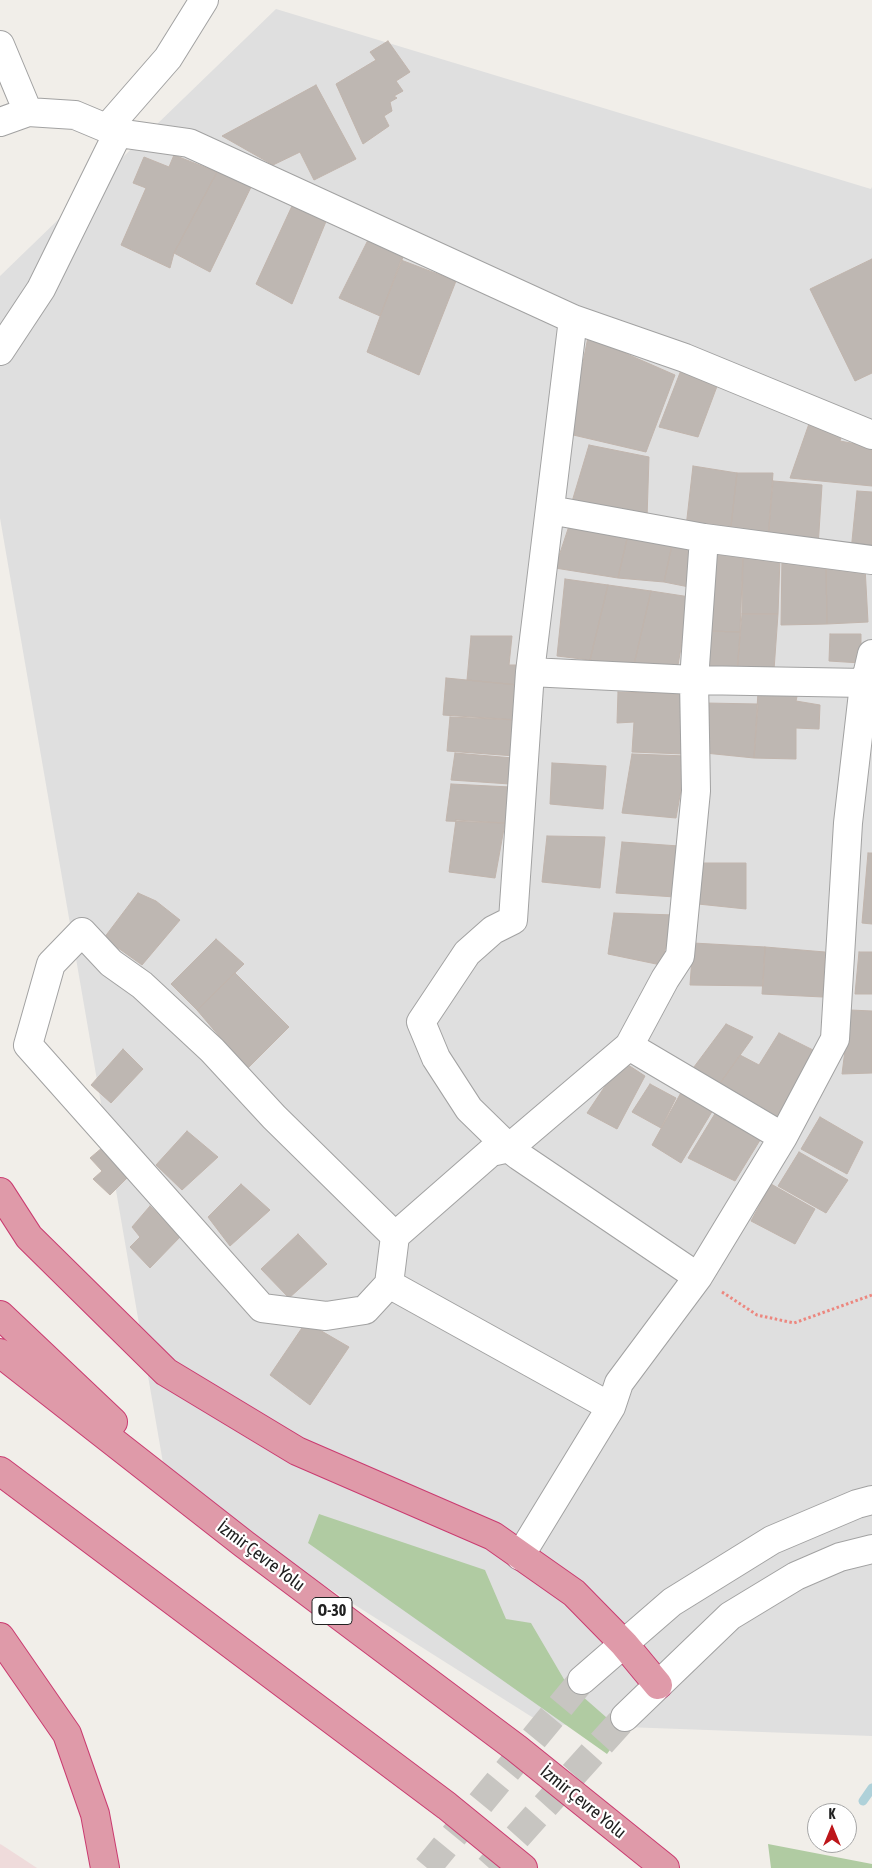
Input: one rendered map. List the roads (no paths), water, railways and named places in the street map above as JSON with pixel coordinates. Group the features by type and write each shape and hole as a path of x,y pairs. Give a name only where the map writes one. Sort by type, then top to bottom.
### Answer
{"highway":[{"path":"0,1192 29,1237 166,1372 297,1451 492,1536 574,1593 624,1644 658,1685"},
{"path":"0,1315 244,1544"},
{"name":"İzmir Çevre Yolu","path":"0,1353 244,1544 516,1748 665,1868"},
{"path":"0,1471 447,1806 523,1868"},
{"path":"0,1637 67,1734 95,1814 105,1868"}],"street":[{"path":"0,351 41,288 112,130 168,58 204,0"},
{"path":"0,45 28,112"},
{"path":"0,122 28,112 75,115 112,130 190,143 573,319 685,358 872,435"},
{"path":"573,319 530,672 513,920 492,930 467,953 421,1022 436,1058 469,1109 509,1148 698,1277"},
{"path":"550,510 704,538 872,560"},
{"path":"395,1236 274,1116 212,1050 142,985 111,963 82,932 51,964 28,1045 262,1308 326,1316 365,1310 389,1284 395,1236 491,1152 509,1148 629,1046 665,979 680,956 696,791 694,680 704,538"},
{"path":"520,1556 610,1407 619,1383 698,1277 783,1137 835,1040 860,823 865,683 872,654"},
{"path":"530,672 694,680 865,683"},
{"path":"629,1046 783,1137"},
{"path":"389,1284 610,1407"},
{"path":"582,1680 672,1602 772,1540 857,1504 872,1500"},
{"path":"624,1717 730,1616 796,1576 840,1557 872,1549"}],"waterway":[{"path":"863,1801 872,1788"}],"tunnel":[{"path":"427,1868 582,1680"},
{"path":"489,1868 625,1717"}]}
